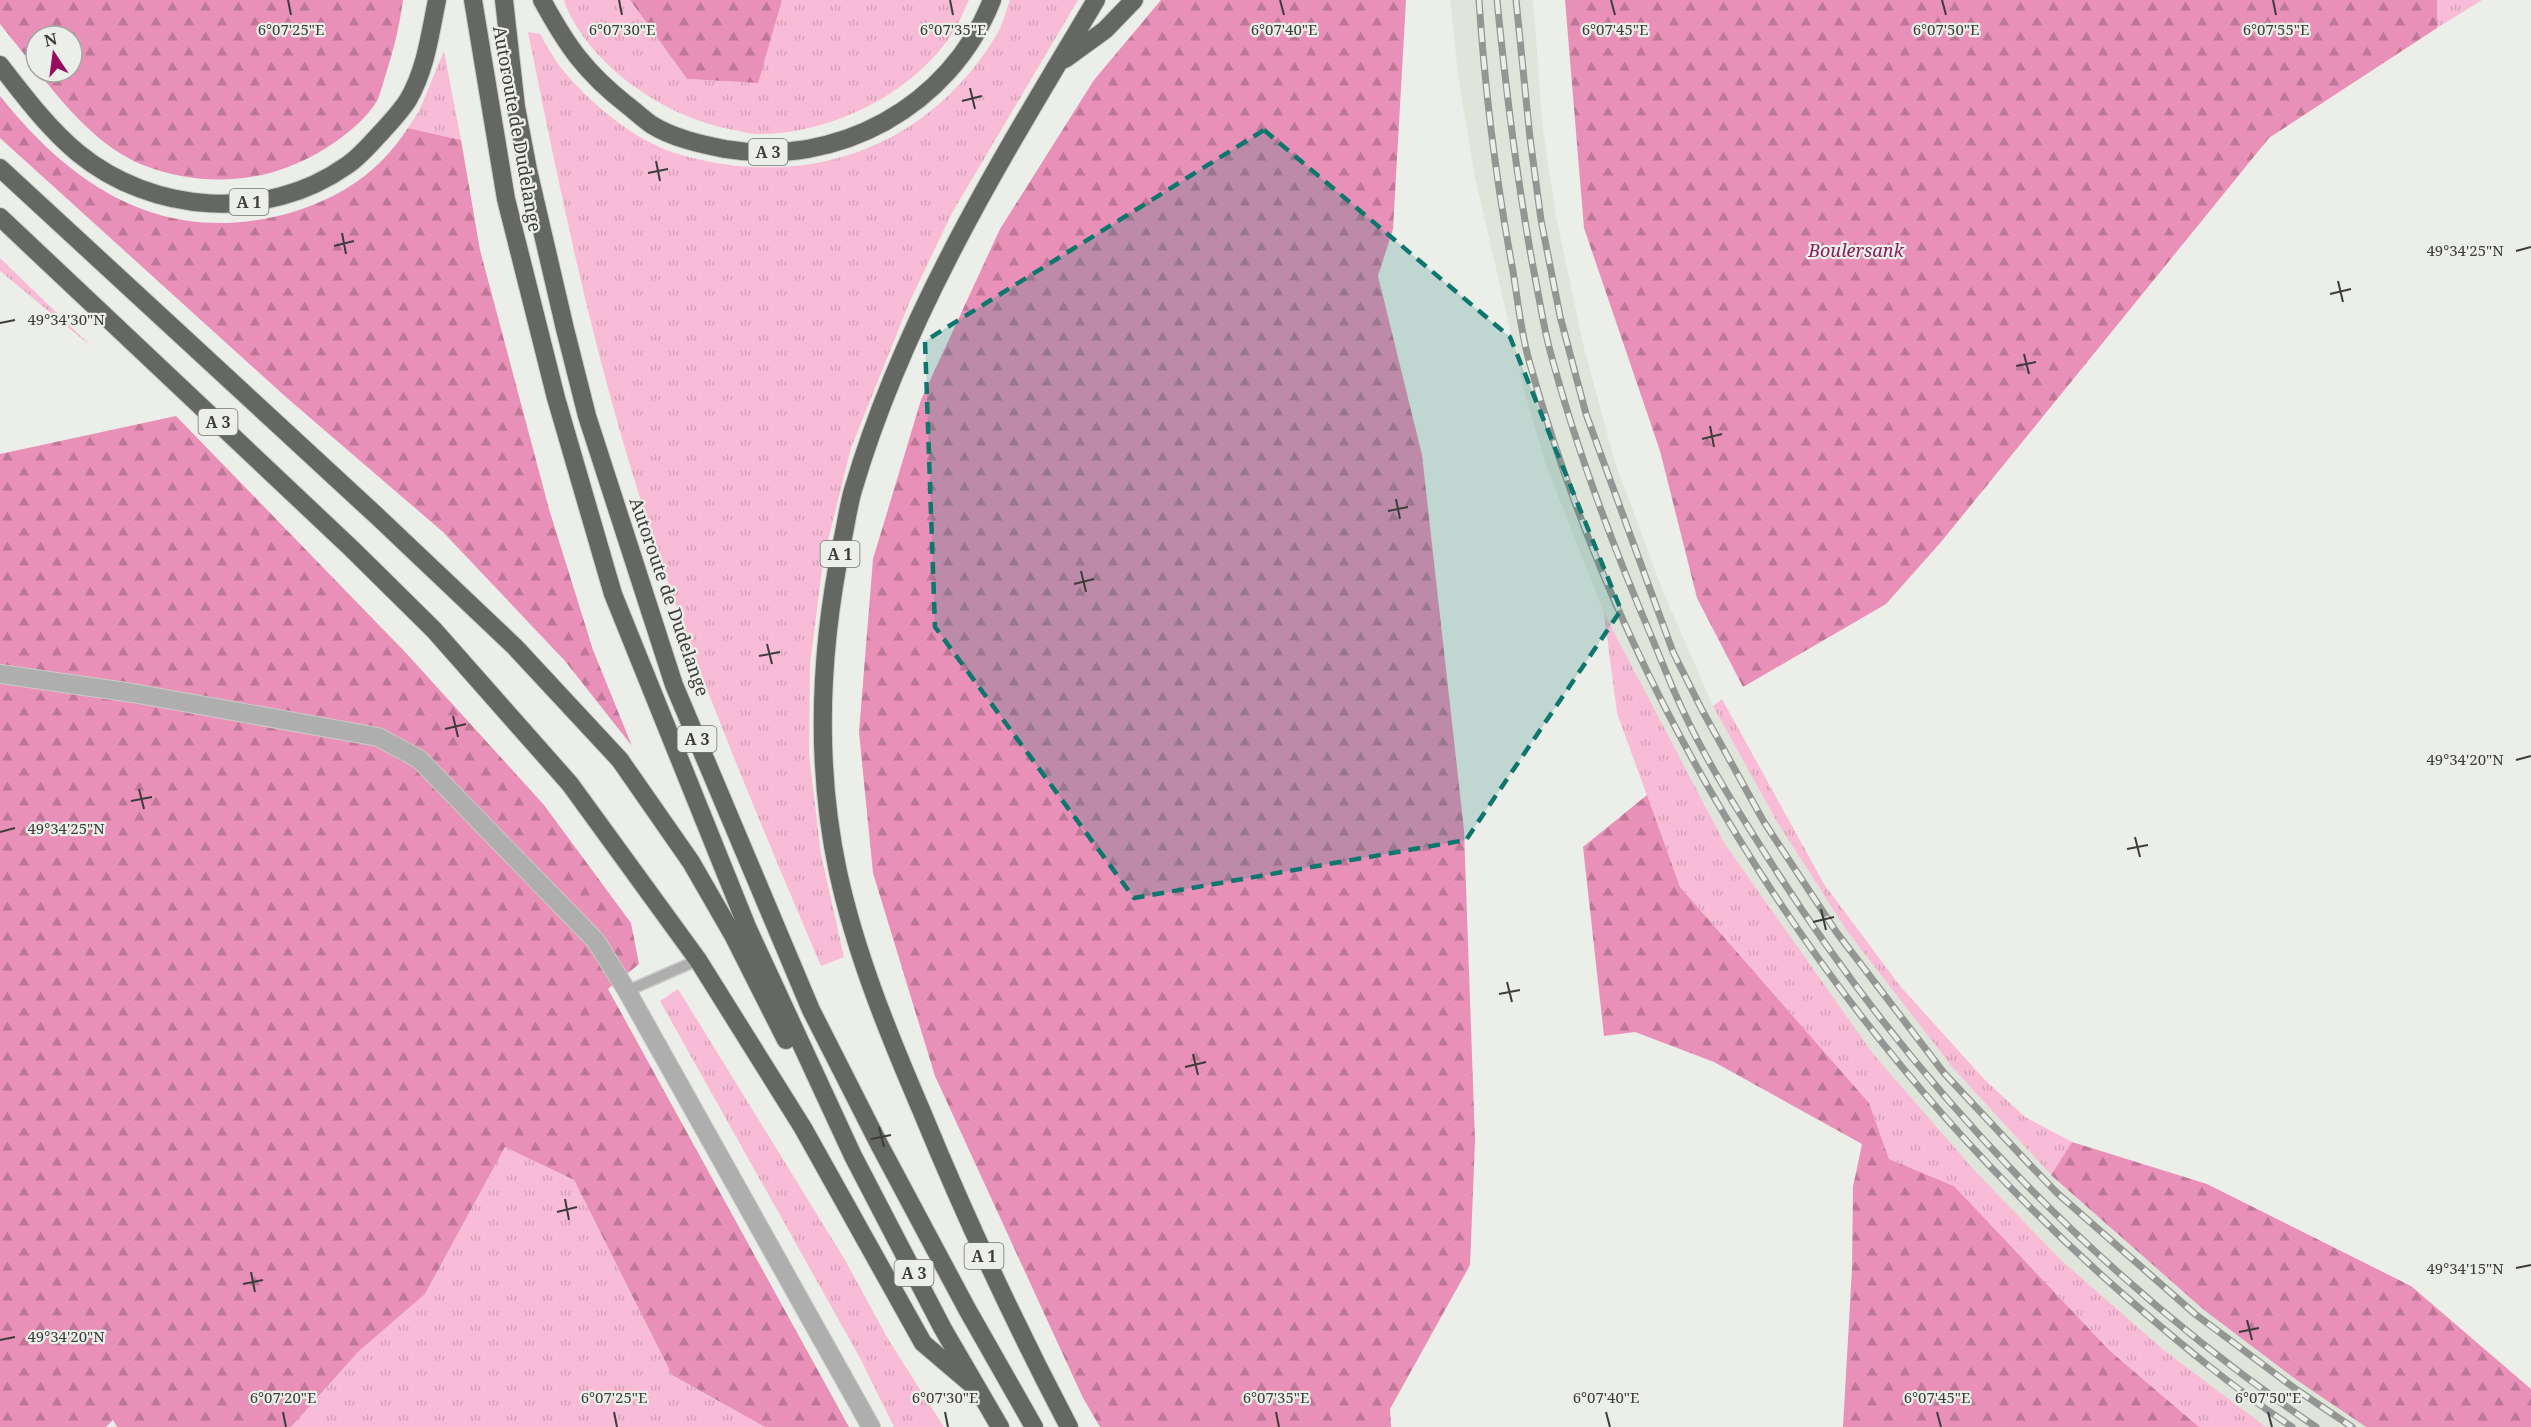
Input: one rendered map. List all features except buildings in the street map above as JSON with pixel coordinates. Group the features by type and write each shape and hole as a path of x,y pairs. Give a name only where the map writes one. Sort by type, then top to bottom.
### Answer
{"highway":[{"name":"A 1","path":"0,65 27,100 59,135 80,154 118,178 160,196 184,201 232,205 280,197 325,179 347,166 392,122 407,101 421,73 437,0"},
{"name":"Autoroute de Dudelange","path":"472,0 506,199 556,398 614,594 748,929 853,1156 977,1389 1000,1427"},
{"name":"Autoroute de Dudelange","path":"504,0 516,107 528,170 576,373 632,561 674,685 811,1010 945,1268 1034,1427"},
{"name":"A 3","path":"542,0 559,32 582,64 611,93 652,125 698,144 750,153 808,151 818,148 867,132 920,101 954,64 981,28 992,0"},
{"path":"1058,63 1096,0"},
{"name":"A 1","path":"1069,1427 992,1273 942,1160 883,1018 855,934 838,871 824,753 824,666 835,579 853,491 888,391 925,303 965,222 1058,63 1105,30 1134,0"},
{"name":"A 3","path":"0,168 378,517 506,639 620,760 691,862 734,935 797,1063 853,1156"},
{"name":"A 3","path":"0,217 352,549 434,630 570,784 698,960 803,1128 924,1343 977,1389"}],"street":[{"path":"0,674 133,693 378,737 419,759 596,941 627,991 870,1427"}],"lane":[{"path":"627,991 698,960"}],"highlighted area":[{"path":"1264,130 1510,337 1621,610 1466,840 1134,898 935,627 925,341"}],"shaded area":[{"path":"1450,0 1533,0 1543,130 1556,216 1584,348 1615,462 1662,589 1713,706 1776,820 1847,931 1953,1068 2051,1175 2204,1310 2298,1381 2366,1427 2266,1427 2165,1351 2061,1260 1975,1171 1874,1055 1725,844 1604,613 1545,462 1525,394 1475,177 1459,83"}],"green space":[{"path":"0,0 403,0 390,60 377,101 349,132 316,154 293,165 269,173 219,180 169,173 127,157 98,137 60,99 48,84 84,84 84,24 24,24 24,54 0,24"},
{"path":"564,0 630,0 687,79 757,83 782,0 969,0 957,26 938,52 918,73 894,91 869,106 813,127 757,134 720,127 695,119 658,102 635,87 603,60 583,36"},
{"path":"630,0 782,0 758,83 687,79"},
{"path":"1010,0 1078,0 952,213 910,301 851,448 823,561 810,665 809,754 821,854 844,957 821,966 715,708 644,512 583,291 528,32 540,34 562,69 602,110 637,135 666,150 723,164 765,167 805,165 844,156 880,142 914,123 945,98 973,69 997,34"},
{"path":"1161,0 1406,0 1393,229 1378,276 1422,455 1464,830 1475,1141 1470,1265 1390,1409 1391,1427 1100,1427 1083,1398 935,1076 873,873 859,732 873,559 921,400 1000,229 1094,80"},
{"name":"Boulersank","path":"1565,0 2437,0 2437,28 2269,138 1941,542 1886,604 1743,687 1697,598 1660,451 1584,228"},
{"path":"2437,0 2482,0 2437,28"},
{"path":"444,51 461,140 408,128 419,111"},
{"path":"0,96 61,160 94,184 128,204 166,216 205,223 248,221 293,212 328,199 372,170 408,128 461,140 480,250 549,509 593,650 632,746 565,661 443,532 287,398 0,138"},
{"path":"0,258 92,347 0,271"},
{"path":"176,416 406,653 544,805 631,923 639,964 608,989 849,1427 765,1427 672,1375 574,1180 505,1147 425,1294 358,1352 291,1427 117,1427 113,1420 106,1427 0,1427 0,454"},
{"path":"1604,613 1725,844 1874,1055 1975,1171 2061,1260 2165,1351 2266,1427 2199,1427 2110,1351 1954,1186 1889,1159 1869,1103 1680,887 1617,713"},
{"path":"1722,699 1824,884 1900,986 1984,1079 2025,1117 2072,1142 2051,1175 1953,1068 1847,931 1776,820 1713,706"},
{"path":"1647,795 1680,887 1869,1103 1889,1159 1954,1186 2110,1351 2199,1427 1843,1427 1852,1269 1853,1187 1862,1144 1714,1062 1635,1032 1604,1036 1583,847"},
{"path":"678,989 845,1260 888,1339 944,1427 894,1427 860,1358 660,1001"},
{"path":"2072,1142 2207,1184 2411,1286 2531,1389 2531,1427 2366,1427 2298,1381 2204,1310 2051,1175"},
{"path":"505,1147 574,1180 672,1375 765,1427 291,1427 358,1352 425,1294"}],"railway":[{"path":"1479,0 1496,170 1522,330 1530,364 1573,497 1626,626 1689,752 1760,872 1840,987 1927,1097 2022,1199 2124,1295 2206,1364 2292,1427"},
{"path":"1497,0 1522,204 1545,329 1559,384 1582,458 1623,567 1677,697 1717,776 1777,872 1832,952 1890,1030 1952,1105 2018,1176 2088,1245 2161,1309 2237,1370 2316,1427"},
{"path":"1516,0 1541,220 1560,316 1586,414 1673,652 1702,710 1764,822 1837,933 1944,1073 2057,1193 2195,1314 2297,1390 2352,1427"}]}
